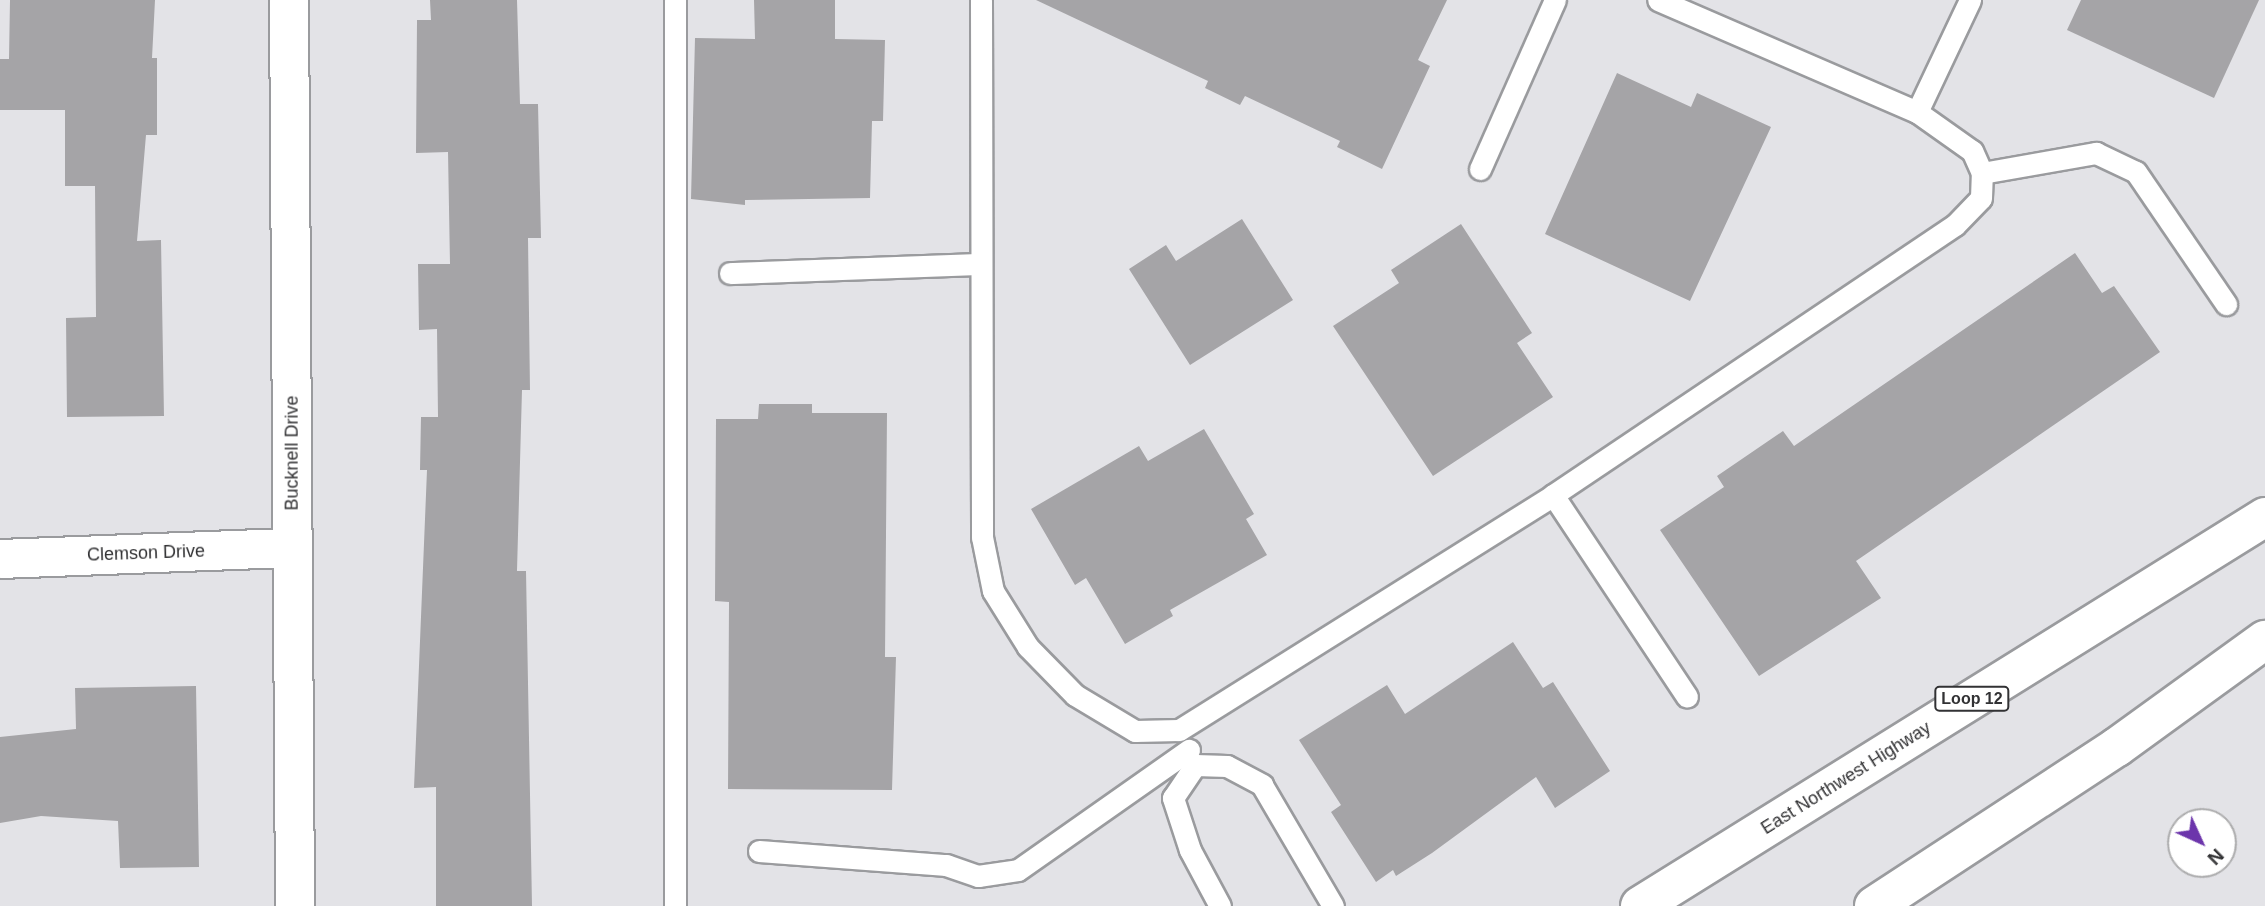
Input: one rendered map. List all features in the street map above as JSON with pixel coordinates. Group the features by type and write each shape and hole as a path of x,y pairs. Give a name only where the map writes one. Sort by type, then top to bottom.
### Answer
{"main road":[{"name":"Bucknell Drive","path":"289,0 295,906"},
{"name":"East Northwest Highway","path":"1640,906 2265,517"},
{"name":"Clemson Drive","path":"0,559 292,548"},
{"path":"1874,906 2096,761 2265,640"}],"lane":[{"path":"675,0 676,906"},
{"path":"981,0 982,537 993,591 1028,647 1075,695 1135,731 1179,730 1553,495 1955,225 1981,198 1982,173 1972,151 1917,113 1658,0"},
{"path":"1480,169 1555,0"},
{"path":"1917,113 1970,0"},
{"path":"1982,173 2095,153 2136,173 2226,304"},
{"path":"730,273 981,264"},
{"path":"1553,495 1687,697"},
{"path":"1179,730 1192,757"},
{"path":"1192,757 1173,798 1190,850 1220,906"},
{"path":"759,851 946,865 978,876 1017,870 1192,757 1227,766 1262,785 1333,906"}],"building":[{"path":"10,0 155,0 152,58 157,58 157,135 146,135 137,241 161,240 164,416 67,417 66,318 96,317 95,186 65,186 65,110 0,110 0,59 9,59"},
{"path":"430,0 517,0 520,104 538,104 541,238 528,238 530,390 522,390 517,571 526,571 532,906 436,906 436,787 414,788 427,470 420,470 421,417 438,417 437,329 419,330 418,264 450,264 448,152 416,153 417,20 431,20"},
{"path":"754,0 835,0 835,39 885,40 883,121 872,121 870,198 745,200 745,205 691,199 695,38 755,39"},
{"path":"1036,0 1447,0 1418,60 1430,66 1382,169 1337,147 1340,141 1245,96 1240,105 1205,88 1208,81"},
{"path":"2081,0 2259,0 2214,98 2067,30"},
{"path":"1617,73 1691,107 1697,93 1771,127 1690,301 1545,234"},
{"path":"1242,219 1293,300 1190,365 1129,269 1166,245 1176,261"},
{"path":"1461,224 1532,333 1517,343 1553,397 1433,476 1333,326 1399,283 1391,270"},
{"path":"2075,253 2102,293 2114,286 2160,352 1856,561 1881,598 1759,676 1660,530 1724,487 1717,476 1783,431 1794,446"},
{"path":"759,404 812,404 812,413 887,413 885,657 896,657 892,790 728,789 729,602 715,601 716,419 758,419"},
{"path":"1204,429 1254,514 1246,519 1267,555 1170,610 1173,616 1125,644 1086,578 1075,585 1031,509 1139,446 1148,461"},
{"path":"1513,642 1543,688 1553,682 1610,771 1555,808 1536,777 1432,853 1396,876 1393,870 1376,882 1331,812 1341,805 1299,740 1387,685 1405,714"},
{"path":"196,686 199,867 120,868 118,821 41,816 0,823 0,737 76,729 75,688"}]}
